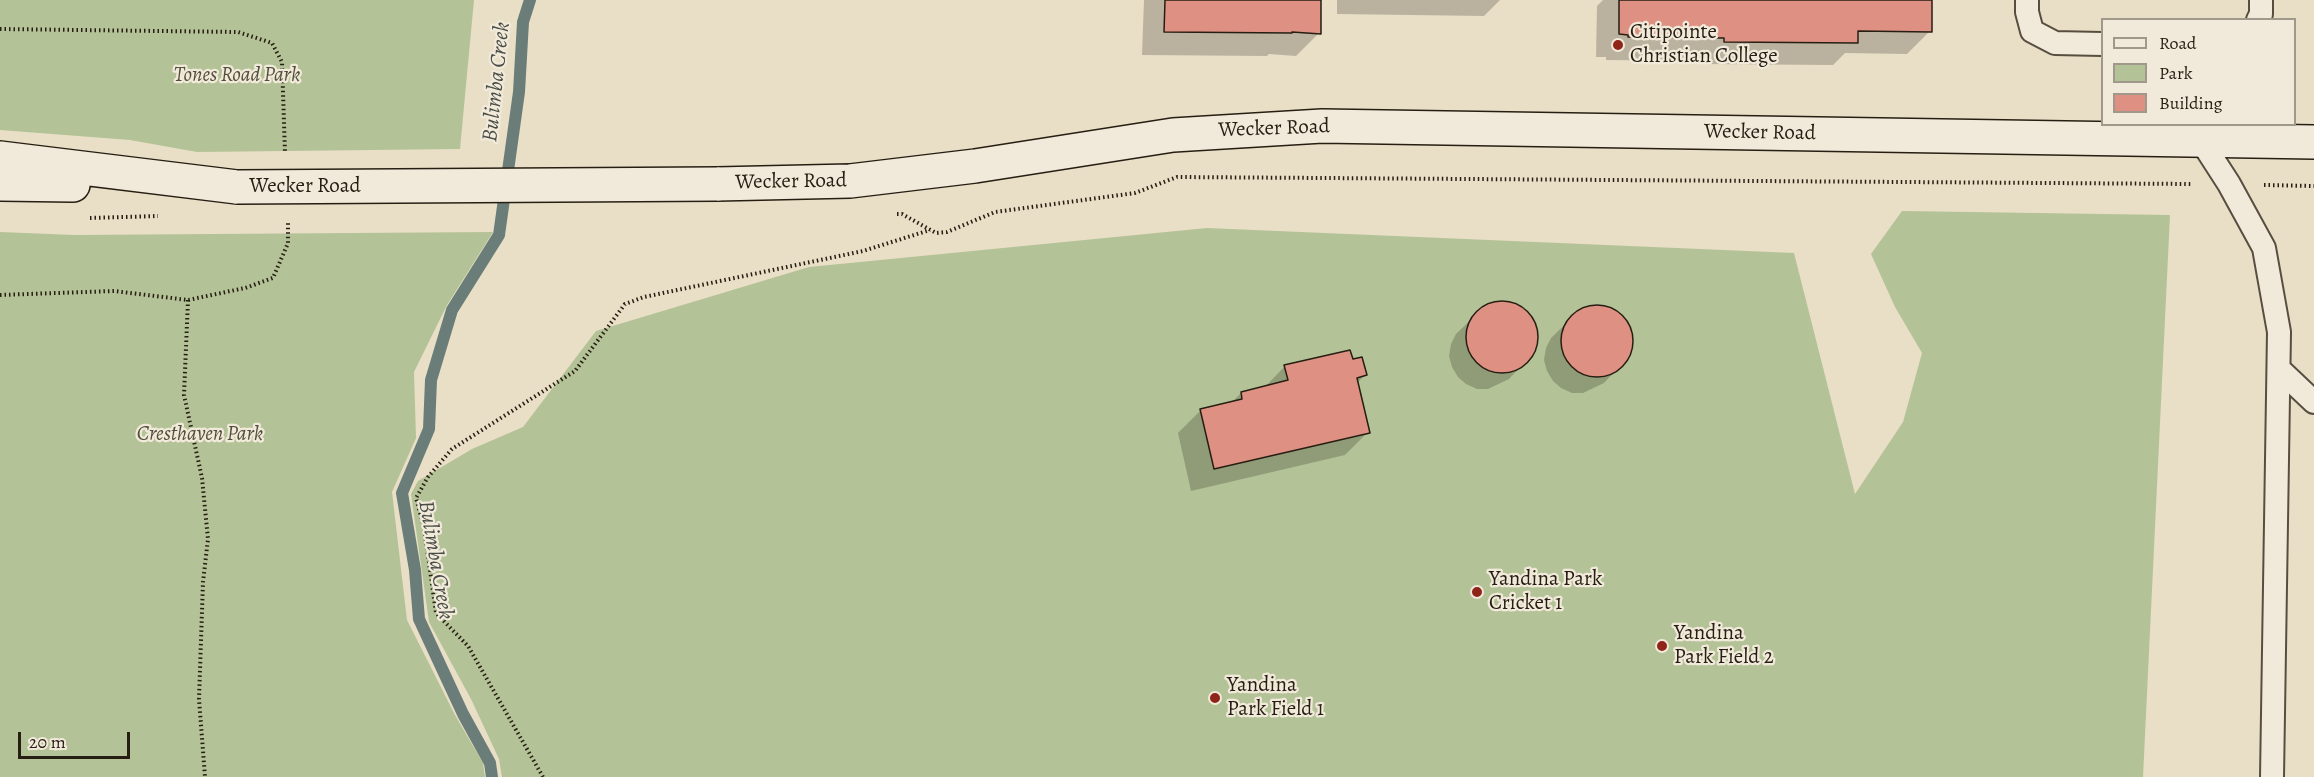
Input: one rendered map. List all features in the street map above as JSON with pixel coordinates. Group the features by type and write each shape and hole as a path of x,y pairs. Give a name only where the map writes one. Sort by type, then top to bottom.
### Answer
{"street":[{"name":"Wecker Road","path":"0,184 237,187 850,181 975,166 1173,135 1322,126 2314,141"},
{"name":"Wecker Road","path":"0,158 237,187"}],"lane":[{"path":"2027,0 2027,12 2032,31 2055,43 2101,44"},
{"path":"2259,18 2261,0"},
{"path":"2200,140 2229,184 2264,248 2279,332 2272,777"},
{"path":"2279,369 2314,402"}],"path":[{"path":"0,29 238,32 272,43 282,62 286,164"},
{"path":"891,214 902,214 936,233 947,232 995,212 1135,193 1177,177 2314,186"},
{"path":"84,218 168,216"},
{"path":"0,295 114,291 188,300 245,288 273,279 288,243 288,220"},
{"path":"543,777 468,646 436,613 424,527 416,498 428,477 452,449 575,371 626,304 644,297 863,251 930,230"},
{"path":"188,300 184,395 202,478 208,539 202,582 199,699 206,777"}],"green space":[{"name":"Tones Road Park","path":"0,0 474,0 460,149 197,152 130,140 0,130"},
{"path":"1902,211 2170,215 2143,777 502,777 499,759 471,699 429,622 411,494 418,481 472,449 523,427 596,331 809,267 1207,228 1794,253 1855,494 1903,422 1922,353 1895,307 1871,254"},
{"name":"Cresthaven Park","path":"0,232 74,235 493,232 447,305 414,372 416,438 392,492 407,620 455,715 483,763 485,777 0,777"}],"building":[{"path":"1165,0 1321,0 1321,34 1164,32"},
{"path":"1619,0 1932,0 1932,32 1858,31 1858,43 1724,42 1724,38 1628,37 1628,35 1619,34"},
{"path":"1502,301 1522,307 1532,317 1538,337 1532,357 1522,367 1502,373 1482,367 1472,357 1466,337 1472,317 1482,307"},
{"path":"1597,305 1617,311 1627,321 1633,341 1627,361 1617,371 1597,377 1577,371 1567,361 1561,341 1567,321 1577,311"},
{"path":"1350,350 1353,359 1362,357 1367,375 1357,378 1370,433 1214,469 1200,409 1242,399 1241,392 1288,380 1284,365"}],"waterway":[{"name":"Bulimba Creek","path":"492,777 490,763 463,714 419,619 415,570 402,493 429,429 431,380 452,310 499,235 519,92 523,22 530,0"}],"place":[{"name":"Citipointe Christian College","path":"1618,45"},
{"name":"Yandina Park Cricket 1","path":"1477,592"},
{"name":"Yandina Park Field 2","path":"1662,646"},
{"name":"Yandina Park Field 1","path":"1215,698"}]}
